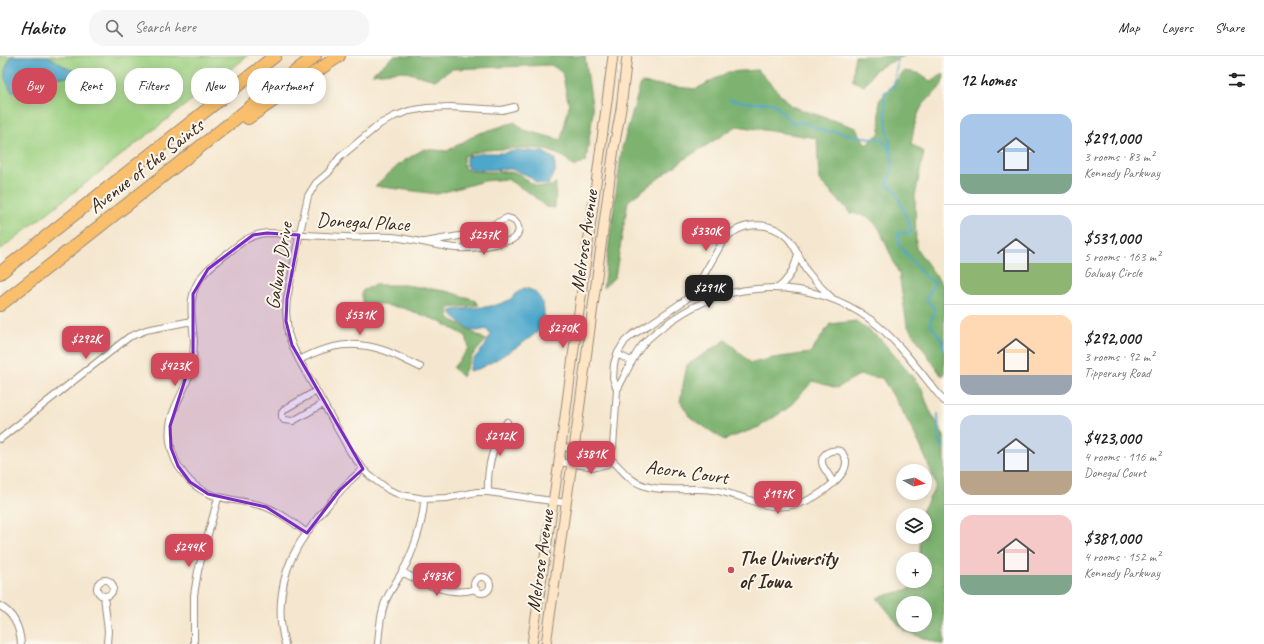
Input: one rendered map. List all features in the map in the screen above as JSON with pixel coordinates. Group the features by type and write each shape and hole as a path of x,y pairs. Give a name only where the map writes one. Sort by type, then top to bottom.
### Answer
{"highway":[{"path":"239,83 272,56"},
{"name":"Avenue of the Saints","path":"239,84 275,56"},
{"name":"Avenue of the Saints","path":"0,305 315,56"},
{"path":"173,169 339,56"},
{"name":"Avenue of the Saints","path":"0,273 214,104"}],"main road":[{"name":"Melrose Avenue","path":"532,644 559,462 613,56"},
{"name":"Melrose Avenue","path":"546,644 572,464 614,148 621,110 627,56"}],"street":[{"name":"Galway Drive","path":"514,107 502,110 458,107 427,108 402,114 380,124 340,157 328,173 316,183 306,203 287,299 286,321 290,339 299,360 351,453 363,469 374,480 389,490 401,495 424,499 447,498 477,492 488,492 566,503"},
{"name":"Donegal Place","path":"307,533 286,517 266,507 218,498 198,489 190,482 178,466 171,448 170,437 174,408 191,371 194,344 191,303 193,294 202,276 212,265 243,240 267,232 299,235 387,237 449,247 482,247 515,238 519,230 518,225 511,219 507,218 480,231 425,242"},
{"path":"617,390 613,378 614,364 617,354 625,342 632,335 680,304 691,295 723,241 728,235 743,226 758,225 774,228 787,238 798,253 806,270 833,299"},
{"path":"480,231 482,247"},
{"path":"778,288 791,274 796,265 798,253"},
{"path":"559,462 596,467 607,464 613,447 617,390 635,354 650,336 685,311 724,294 749,290 778,288 804,291 833,299 869,319 879,326 893,340 944,401"},
{"path":"680,304 685,311"},
{"path":"0,439 130,337 146,330 192,321"},
{"path":"299,360 327,348 363,345 387,352 420,367"},
{"path":"617,354 631,361"},
{"path":"316,391 285,409 282,413 282,417 288,422 292,421 323,404"},
{"path":"488,492 488,471 490,460 497,439 507,422"},
{"path":"561,447 600,453 609,458"},
{"name":"Acorn Court","path":"609,458 630,479 648,487 664,489 714,490 726,492 763,504 773,506 791,506 808,501 822,493 834,483 842,473 846,460 842,452 834,450 827,452 822,463 834,483"},
{"path":"285,644 281,620 282,590 291,560 307,533 340,490 363,469"},
{"path":"194,644 194,595 198,571 218,498"},
{"path":"378,644 379,626 385,603 390,591 408,560 422,519 424,499"},
{"path":"402,572 419,581 444,590 459,592 476,589"},
{"path":"104,596 108,631 107,644"},
{"path":"0,606 9,613 14,621 19,631 20,644"}],"highlighted area":[{"path":"267,233 299,235 287,299 286,321 292,345 363,469 340,490 307,533 266,507 208,494 190,482 178,466 171,448 170,426 193,355 193,294 208,269 253,235"}],"green space":[{"path":"0,56 248,56 233,68 191,68 191,101 0,250"},
{"path":"394,56 585,56 593,112 586,161 574,167 564,157 544,149 524,148 484,150 463,156 464,168 484,172 512,172 520,174 531,183 541,187 548,187 556,184 555,208 546,207 531,194 507,179 484,181 437,194 375,186 402,162 424,149 447,151 477,134 515,122 524,130 561,140 569,106 562,72 551,65 452,69 435,80 402,71 372,74"},
{"path":"855,56 904,56 876,69 864,86 853,81"},
{"path":"758,70 791,106 856,128 866,145 880,133 879,101 904,71 918,73 930,81 944,74 938,90 926,101 920,110 915,122 911,144 924,152 915,196 916,248 944,287 944,375 941,375 907,325 899,274 879,228 867,216 851,213 819,180 817,138 737,126 686,158 628,201 615,277 603,288 622,148 641,83 696,89 728,72"},
{"path":"375,285 405,285 445,291 473,299 479,305 448,308 449,318 486,340 472,356 462,377 453,368 469,348 466,336 439,321 403,308 362,302 362,291"},
{"path":"856,321 881,340 921,387 929,409 944,436 944,644 940,644 907,632 932,632 932,596 896,596 896,621 877,598 910,588 932,588 932,552 920,552 920,544 932,544 932,508 924,508 928,500 932,500 932,493 936,486 932,475 932,464 928,464 913,430 882,378 859,375 837,388 813,381 788,408 759,427 724,440 690,417 680,401 687,365 726,340 751,363 773,358 810,353 830,324"}],"water":[{"path":"11,56 48,56 67,68 65,68 65,77 57,78 57,68 12,68 12,92 5,79 5,70"},
{"path":"518,150 543,152 555,159 555,172 548,185 537,183 527,175 511,169 474,170 466,166 466,157 482,153 504,153"},
{"path":"524,288 535,292 542,302 544,316 542,326 536,333 500,357 483,367 469,371 472,361 485,346 491,335 486,329 476,331 469,329 458,321 450,311 487,307 502,303 511,299"}],"waterway":[{"path":"898,56 894,86 884,93 887,127 893,165 887,186 894,188 912,233 898,233 899,245 925,276 935,283 926,299 935,309 930,324 941,339 944,349"},
{"path":"730,100 751,103 773,103 794,124 802,122 827,132 833,131 855,136 881,139 891,152"},
{"path":"938,414 939,443 944,447"}],"place":[{"name":"The University of Iowa","path":"731,570"}]}
